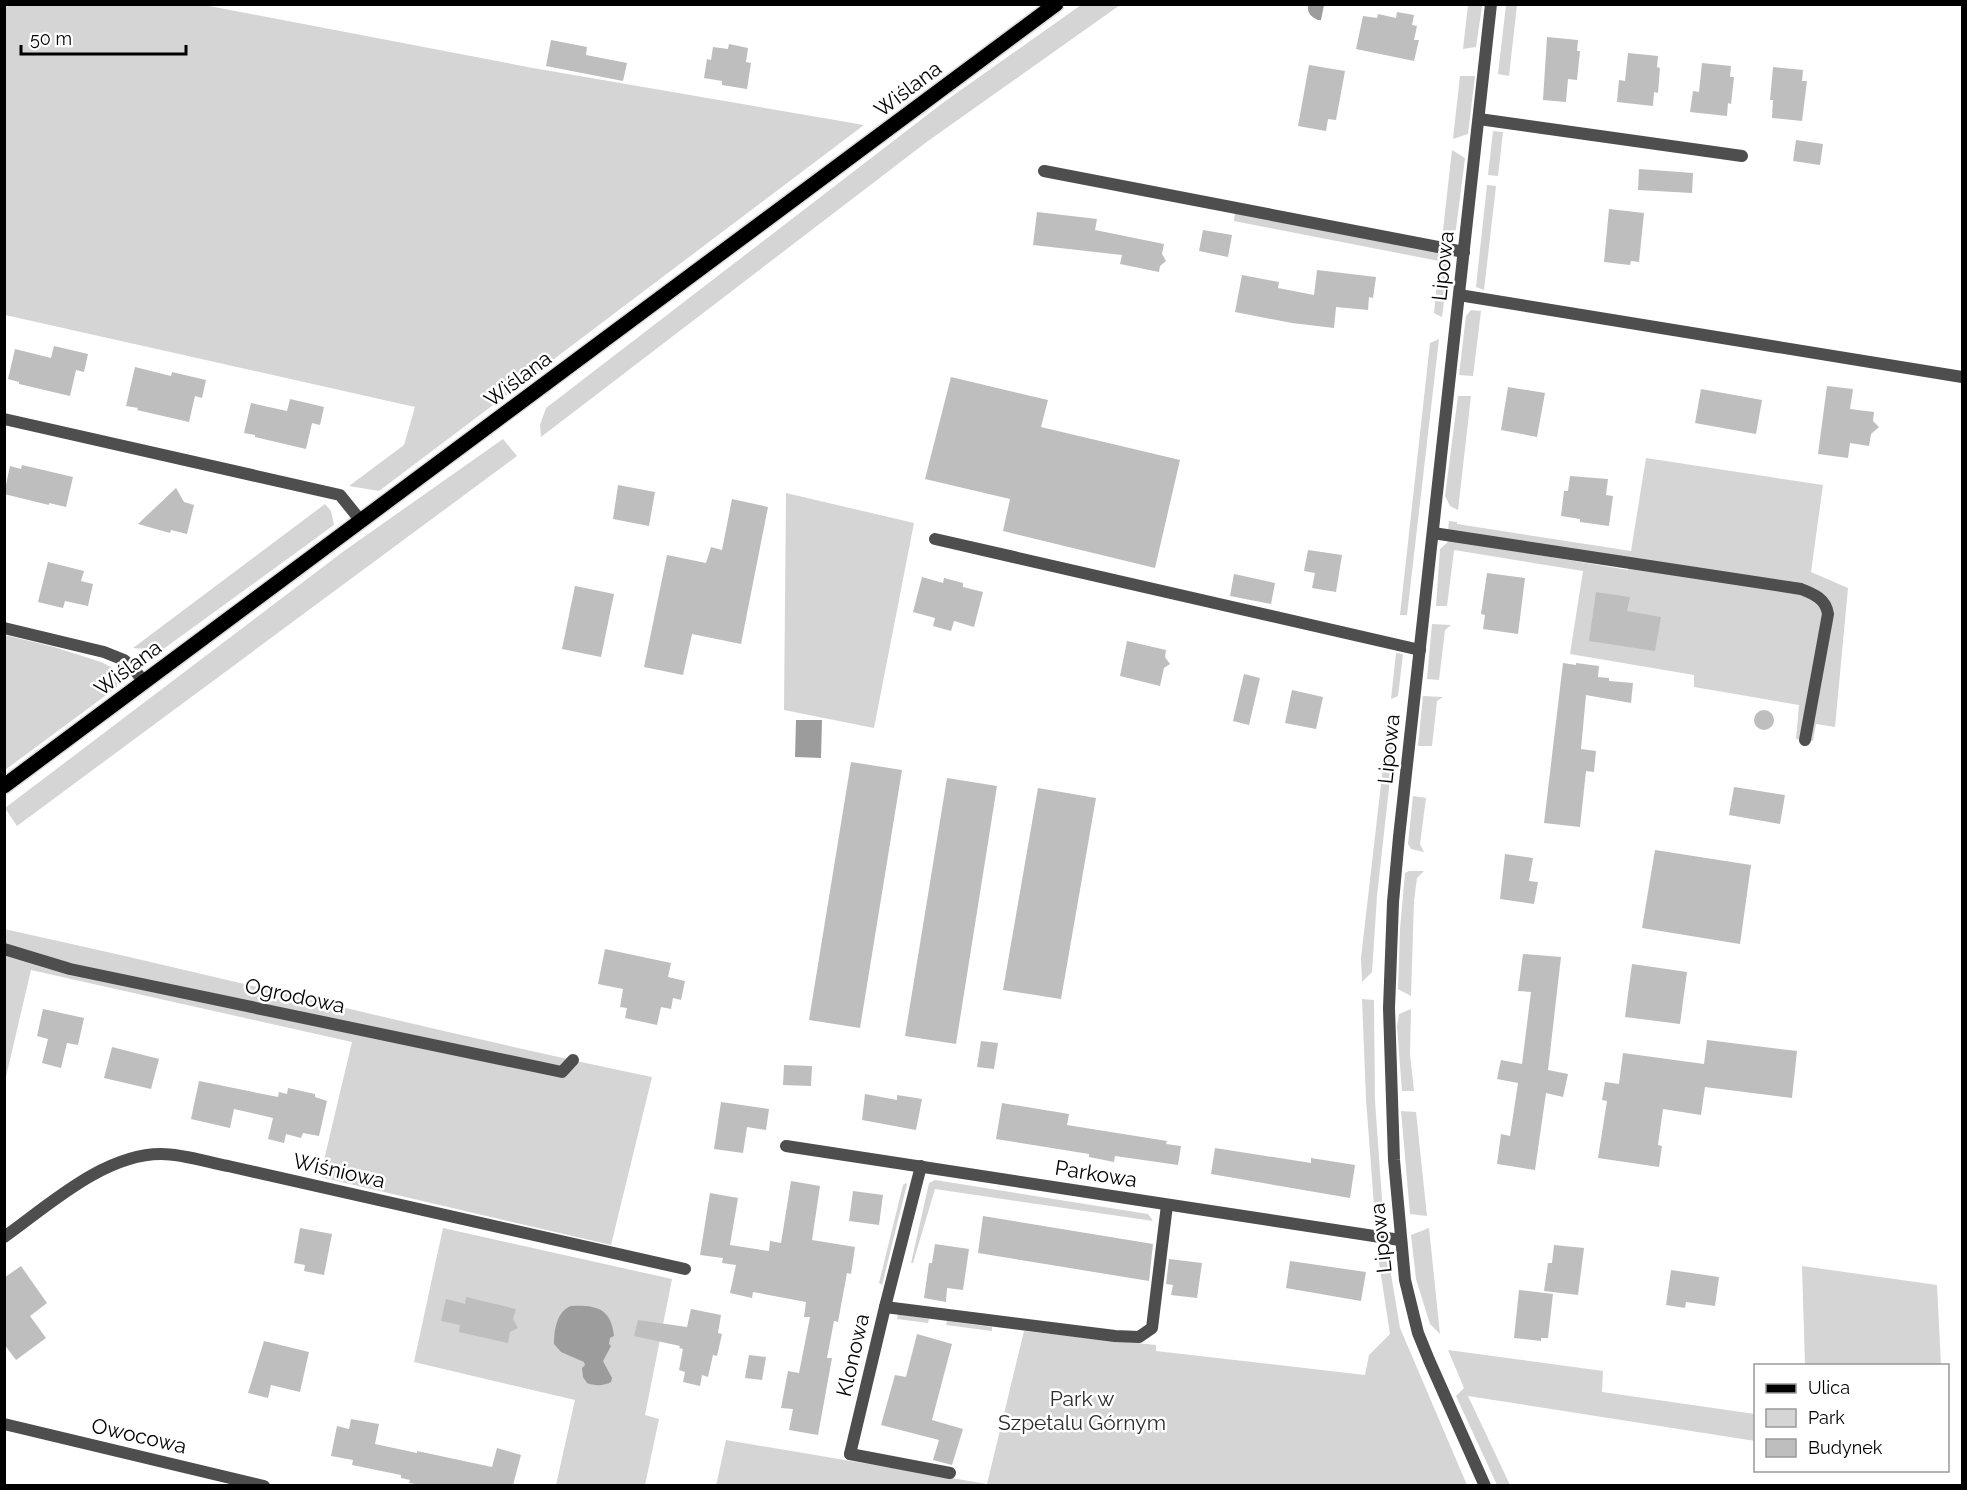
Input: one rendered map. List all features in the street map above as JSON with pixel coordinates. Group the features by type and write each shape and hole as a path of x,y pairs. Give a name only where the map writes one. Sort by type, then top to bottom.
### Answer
{"main road":[{"name":"Wiślana","path":"4,786 1056,4"}],"street":[{"name":"Lipowa","path":"1485,1485 1444,1398 1418,1333 1405,1280 1400,1240 1390,1059 1389,958 1399,837 1491,4"},
{"path":"1479,118 1742,156"},
{"path":"1044,171 1464,252"},
{"path":"1459,295 1962,377"},
{"path":"4,419 340,495 361,521"},
{"path":"1433,533 1801,590 1814,594 1827,606 1828,614 1805,740"},
{"path":"935,539 1420,650"},
{"path":"4,627 104,652 124,660 144,682"},
{"name":"Ogrodowa","path":"4,949 70,969 562,1072 573,1060"},
{"name":"Parkowa","path":"786,1146 1400,1240"},
{"name":"Wiśniowa","path":"4,1237 81,1182 110,1165 130,1157 163,1154 285,1179 685,1269"},
{"name":"Klonowa","path":"921,1166 850,1454 950,1473"},
{"path":"885,1307 1115,1336 1139,1337 1152,1328 1167,1205"},
{"name":"Owocowa","path":"4,1424 264,1485"}],"green space":[{"path":"5,4 204,5 533,68 864,125 379,491 349,486 404,445 415,407 5,315"},
{"path":"1081,5 1120,5 928,141 541,437 540,425 546,408 944,102"},
{"path":"1468,5 1482,6 1476,47 1463,49"},
{"path":"1506,5 1517,5 1509,76 1498,74"},
{"path":"1460,76 1475,76 1468,134 1453,139"},
{"path":"1493,131 1503,132 1498,176 1488,175"},
{"path":"1452,150 1465,158 1456,229 1450,238 1442,239"},
{"path":"1487,185 1496,186 1484,290 1476,287"},
{"path":"1235,212 1450,255 1442,317 1434,313 1439,261 1234,221"},
{"path":"1471,310 1481,311 1473,376 1459,375 1466,316"},
{"path":"1439,339 1407,615 1400,615 1430,343"},
{"path":"1458,396 1471,396 1458,510 1450,506 1445,496"},
{"path":"503,439 517,456 17,826 5,808 344,551"},
{"path":"1646,458 1823,485 1811,572 1848,588 1835,727 1816,724 1813,741 1796,739 1799,705 1694,687 1694,675 1570,654 1583,571 1454,550 1447,606 1436,606 1440,549 1450,540 1628,570 1630,559 1448,531 1449,521 1631,551"},
{"path":"786,493 914,523 874,728 784,710"},
{"path":"325,504 331,511 334,525 162,650 133,648"},
{"path":"1432,624 1451,625 1445,630 1439,680 1427,679"},
{"path":"5,635 101,662 111,667 117,677 117,687 5,770"},
{"path":"1396,653 1403,654 1398,696 1391,699"},
{"path":"1423,696 1443,697 1437,701 1432,746 1418,746"},
{"path":"1389,715 1397,716 1377,896 1372,972 1362,982 1361,958"},
{"path":"1413,796 1426,798 1420,844 1424,852 1411,849 1408,844"},
{"path":"1424,871 1417,878 1414,901 1411,996 1398,989 1405,873"},
{"path":"4,929 490,1042 652,1077 611,1245 320,1177 352,1042 31,970 5,1081"},
{"path":"1362,999 1374,1000 1375,1101 1383,1213 1375,1219 1366,1099"},
{"path":"1411,1009 1410,1054 1414,1091 1402,1091 1397,1026 1399,1014"},
{"path":"1401,1111 1416,1112 1427,1216 1410,1214"},
{"path":"935,1180 1148,1214 1153,1221 935,1189 913,1263 911,1263 929,1183"},
{"path":"906,1183 882,1285 879,1283 903,1185"},
{"path":"443,1228 672,1279 645,1415 659,1419 645,1485 556,1485 575,1400 414,1362"},
{"path":"1429,1228 1440,1334 1430,1324 1416,1279 1411,1235"},
{"name":"Park w Szpetalu Górnym","path":"1382,1255 1389,1262 1400,1328 1467,1485 716,1486 726,1440 987,1484 1024,1331 1156,1345 1156,1351 1365,1375 1369,1355 1390,1334 1378,1256"},
{"path":"1802,1266 1937,1285 1941,1364 1805,1364"},
{"path":"898,1314 929,1319 928,1323 897,1319"},
{"path":"947,1321 992,1327 992,1331 946,1325"},
{"path":"1448,1350 1603,1371 1602,1392 1754,1414 1754,1441 1468,1396 1510,1485 1497,1485 1456,1396 1464,1388"}],"shaded area":[{"path":"1308,5 1324,5 1321,20 1310,14"},
{"path":"796,720 822,720 821,758 795,757"},
{"path":"588,1306 601,1310 610,1319 614,1336 610,1338 611,1346 603,1361 612,1378 611,1382 599,1385 587,1383 583,1377 584,1362 561,1352 554,1344 559,1317 566,1308"}],"building":[{"path":"1397,12 1414,15 1412,25 1417,26 1414,40 1419,40 1414,61 1356,49 1363,16 1377,18 1378,14 1396,18"},
{"path":"1547,37 1578,40 1577,51 1580,51 1577,80 1568,79 1566,102 1543,100"},
{"path":"551,40 587,47 586,55 627,63 623,81 546,66"},
{"path":"729,44 748,48 746,62 751,63 747,89 722,85 722,81 704,78 707,59 711,60 713,47 728,49"},
{"path":"1628,53 1658,56 1657,67 1660,68 1658,93 1654,92 1653,106 1617,102 1619,80 1625,81"},
{"path":"1702,63 1731,66 1730,77 1734,77 1731,104 1728,103 1727,116 1690,112 1693,91 1699,92"},
{"path":"1309,65 1345,71 1336,120 1328,119 1326,131 1298,126"},
{"path":"1773,67 1803,70 1802,81 1807,81 1802,121 1772,118 1773,100 1770,100"},
{"path":"1796,140 1823,144 1820,165 1793,161"},
{"path":"1639,169 1693,173 1692,193 1638,190"},
{"path":"1609,209 1644,213 1639,262 1631,261 1630,265 1604,262"},
{"path":"1037,212 1097,219 1095,230 1164,244 1162,254 1166,261 1160,266 1159,272 1120,264 1122,255 1033,245"},
{"path":"1203,230 1232,235 1228,257 1199,251"},
{"path":"1317,270 1376,277 1373,298 1369,297 1368,310 1336,307 1334,328 1235,312 1242,275 1279,282 1278,288 1314,295"},
{"path":"54,346 88,354 84,372 76,370 70,396 19,384 19,382 8,379 15,349 51,358"},
{"path":"135,367 171,376 172,372 206,380 202,398 195,396 189,422 126,406"},
{"path":"951,377 1048,400 1041,427 1180,460 1155,568 1003,531 1010,499 925,479"},
{"path":"1827,386 1853,389 1850,409 1874,412 1873,421 1879,427 1871,434 1869,446 1850,443 1848,458 1818,454"},
{"path":"1508,387 1545,393 1537,437 1501,430"},
{"path":"1701,389 1762,400 1756,434 1695,423"},
{"path":"290,399 324,407 320,425 312,423 306,449 244,433 251,403 287,411"},
{"path":"22,465 73,477 66,507 4,494 10,466 21,469"},
{"path":"1570,476 1608,479 1606,495 1613,496 1609,526 1580,522 1580,519 1561,516 1564,491 1568,491"},
{"path":"618,485 655,492 649,526 613,519"},
{"path":"176,488 184,502 194,505 187,534 171,530 170,533 138,524"},
{"path":"732,499 768,507 741,644 692,634 683,675 644,667 667,555 706,563 711,547 722,550"},
{"path":"1308,550 1342,555 1336,592 1312,588 1315,573 1304,571"},
{"path":"48,562 84,571 81,581 93,584 88,606 65,601 63,608 38,602"},
{"path":"1487,573 1525,578 1518,634 1483,629 1485,615 1481,614"},
{"path":"1234,574 1275,583 1271,604 1230,596"},
{"path":"922,577 943,583 944,578 963,583 963,587 983,592 974,627 954,621 951,631 933,626 935,618 913,612"},
{"path":"575,586 614,594 601,657 562,649"},
{"path":"1596,592 1630,597 1627,611 1661,617 1655,651 1589,641"},
{"path":"1127,641 1166,650 1165,657 1170,664 1164,668 1160,686 1120,676"},
{"path":"1563,663 1599,666 1598,677 1609,678 1609,681 1633,683 1631,703 1586,695 1581,749 1596,751 1594,772 1586,771 1580,827 1544,823"},
{"path":"1244,674 1260,678 1249,725 1233,721"},
{"path":"1292,690 1323,697 1316,729 1285,723"},
{"path":"1764,710 1771,713 1774,720 1771,727 1764,730 1757,727 1754,720 1757,713"},
{"path":"851,762 902,770 860,1028 809,1020"},
{"path":"947,778 997,786 956,1044 905,1036"},
{"path":"1734,787 1785,795 1780,824 1729,815"},
{"path":"1038,788 1096,798 1061,999 1003,990"},
{"path":"1655,850 1751,865 1740,944 1642,928"},
{"path":"1505,854 1533,858 1529,881 1538,882 1534,904 1500,899"},
{"path":"605,949 671,963 668,977 685,981 681,1000 673,998 671,1009 661,1007 657,1025 625,1018 627,1008 620,1007 623,989 598,984"},
{"path":"1523,954 1561,957 1548,1070 1568,1074 1563,1097 1546,1093 1535,1170 1497,1164 1501,1134 1510,1136 1518,1083 1497,1079 1501,1060 1522,1064 1531,992 1518,991"},
{"path":"1632,964 1687,972 1680,1024 1625,1017"},
{"path":"43,1009 84,1018 78,1045 67,1043 61,1068 42,1063 48,1039 37,1036"},
{"path":"1707,1040 1797,1051 1792,1098 1705,1087 1701,1115 1663,1109 1658,1145 1662,1146 1659,1167 1598,1158 1607,1101 1602,1100 1605,1082 1619,1084 1623,1053 1704,1064"},
{"path":"981,1041 998,1043 994,1069 977,1067"},
{"path":"112,1047 159,1059 151,1089 104,1078"},
{"path":"784,1065 812,1066 811,1086 783,1085"},
{"path":"199,1081 278,1097 279,1092 287,1094 288,1088 315,1094 315,1097 327,1101 319,1136 303,1133 301,1138 286,1134 284,1143 268,1139 273,1118 234,1109 230,1128 191,1119"},
{"path":"865,1094 897,1100 897,1095 922,1099 916,1130 862,1120"},
{"path":"721,1102 769,1109 766,1130 747,1127 743,1153 714,1149"},
{"path":"1002,1103 1069,1114 1067,1125 1167,1141 1166,1144 1181,1146 1178,1165 1115,1156 1114,1162 1089,1157 1089,1154 996,1139"},
{"path":"1215,1148 1311,1163 1311,1158 1355,1165 1350,1198 1211,1174"},
{"path":"791,1181 820,1186 812,1240 855,1247 851,1274 847,1273 838,1322 834,1321 827,1358 832,1358 818,1435 789,1430 793,1409 781,1408 788,1371 799,1373 810,1317 804,1317 806,1302 753,1292 752,1298 730,1293 736,1265 722,1263 723,1258 700,1255 710,1193 738,1198 730,1245 769,1251 770,1241 781,1243"},
{"path":"853,1191 883,1195 879,1225 849,1221"},
{"path":"983,1216 1153,1244 1149,1281 978,1253"},
{"path":"300,1228 332,1234 324,1275 304,1271 305,1265 294,1263"},
{"path":"935,1244 969,1249 963,1290 947,1288 946,1302 924,1298 929,1263 932,1263"},
{"path":"1554,1245 1584,1248 1578,1295 1544,1291 1548,1263 1552,1263"},
{"path":"1169,1259 1202,1263 1197,1298 1171,1295 1173,1285 1166,1284"},
{"path":"1290,1261 1366,1272 1361,1301 1286,1288"},
{"path":"21,1266 47,1303 30,1316 46,1338 16,1360 4,1344 4,1278"},
{"path":"1671,1270 1719,1277 1715,1306 1686,1302 1685,1308 1666,1305"},
{"path":"1519,1290 1553,1294 1548,1338 1541,1338 1541,1341 1514,1338"},
{"path":"466,1297 516,1309 513,1319 518,1328 510,1332 508,1343 459,1332 460,1325 441,1321 446,1299 465,1304"},
{"path":"691,1309 721,1315 718,1333 722,1334 717,1356 713,1355 708,1377 702,1375 700,1386 683,1382 685,1372 679,1370 683,1349 679,1348 680,1346 634,1336 638,1320 687,1327"},
{"path":"917,1334 952,1344 932,1420 963,1429 952,1465 933,1460 939,1440 881,1425 895,1375 906,1377"},
{"path":"264,1341 309,1352 300,1392 271,1385 268,1398 248,1393"},
{"path":"749,1355 766,1357 762,1380 745,1378"},
{"path":"351,1419 379,1424 375,1444 417,1453 417,1451 492,1467 497,1448 521,1455 513,1485 423,1485 409,1483 410,1480 401,1478 401,1475 352,1465 353,1460 331,1456 337,1426 349,1429"}]}
